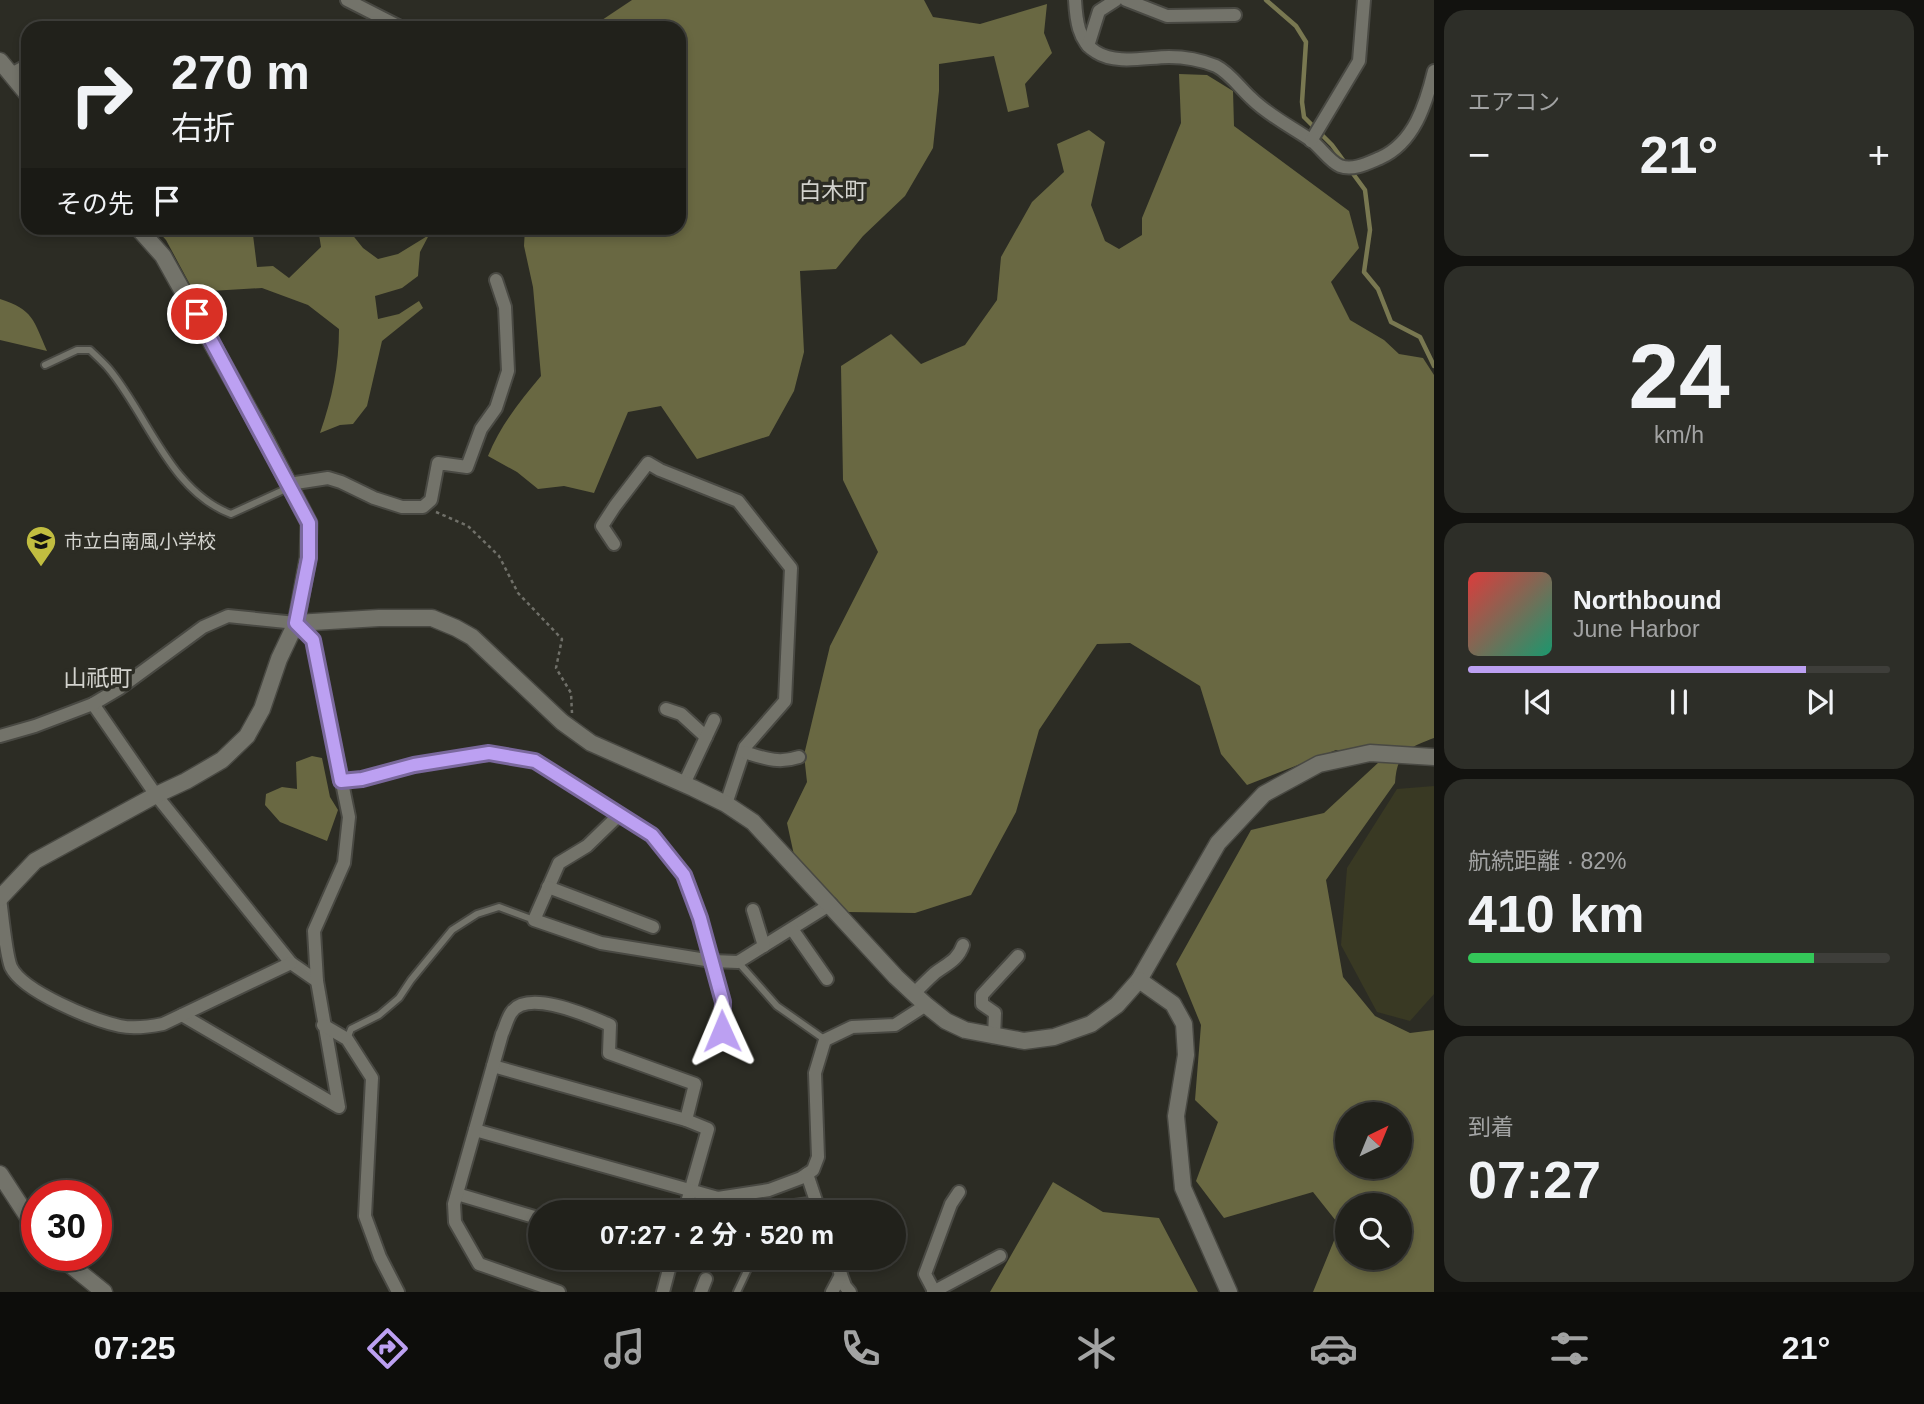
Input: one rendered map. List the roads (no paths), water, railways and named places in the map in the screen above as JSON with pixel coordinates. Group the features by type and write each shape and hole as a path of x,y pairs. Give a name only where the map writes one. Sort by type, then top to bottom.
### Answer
{"street":[{"path":"347,0 388,21"},
{"path":"1075,0 1081,34 1088,46 1097,53 1118,58 1184,57 1219,68 1278,120 1311,141 1338,165 1364,165 1386,156 1411,132 1428,99 1434,71"},
{"path":"1088,46 1099,11 1116,0"},
{"path":"1126,0 1167,16 1235,15"},
{"path":"1311,141 1359,61 1364,0"},
{"path":"5,68 21,86"},
{"path":"144,235 163,256 309,523 309,558 296,623 279,659 262,709 247,736 222,760 34,861 0,898 11,967 22,980 61,1004 121,1026 152,1026 182,1016 291,963"},
{"path":"289,486 328,478 383,501 402,507 423,508 431,500 438,463 467,467 481,429 496,408 508,371 505,307 496,280"},
{"path":"614,544 603,526 648,463 738,501 791,568 785,701 744,752 726,804"},
{"path":"0,736 93,705 203,627 228,616 296,623 432,618 472,637 565,723 591,743 726,804 753,822 896,977 946,1021 965,1030 1024,1041 1054,1037 1091,1024 1117,1005 1139,980 1218,843 1264,794 1319,764 1344,758 1370,753 1434,757"},
{"path":"182,1016 339,1107 323,1025 314,931 344,863 349,817 313,640 296,623"},
{"path":"93,705 156,795 291,963 317,981"},
{"path":"666,709 681,713 706,737"},
{"path":"684,784 714,720"},
{"path":"744,752 773,761 787,761 799,757"},
{"path":"620,814 587,846 559,863 534,920 601,943 712,961 737,962 831,904"},
{"path":"548,887 653,927"},
{"path":"753,910 764,946"},
{"path":"792,929 827,979"},
{"path":"913,993 937,971 951,963 963,945"},
{"path":"994,1037 995,1013 982,1004 982,995 1017,956"},
{"path":"712,961 723,1002 722,1031 715,1037"},
{"path":"1139,980 1173,1004 1184,1024 1186,1055 1177,1116 1182,1188 1229,1292"},
{"path":"559,1292 479,1264 455,1222 454,1205 511,1011 525,1003 540,1001 610,1025 609,1053 695,1084 686,1120"},
{"path":"475,1130 718,1198 733,1198 769,1190 813,1170 818,1157 815,1073 825,1040 852,1027 895,1025 926,1005"},
{"path":"323,1025 347,1039 372,1078 365,1216 380,1257 398,1292"},
{"path":"493,1066 686,1120 708,1129 688,1200"},
{"path":"0,1174 9,1194 21,1210"},
{"path":"807,1174 816,1200"},
{"path":"959,1192 951,1204 925,1273 933,1292 1000,1256"},
{"path":"457,1194 528,1215"},
{"path":"663,1292 669,1270"},
{"path":"839,1270 850,1292"},
{"path":"78,1271 104,1292"},
{"path":"832,1292 841,1275"},
{"path":"701,1292 706,1279"}],"lane":[{"path":"45,365 77,350 90,350 110,370 179,474 215,508 231,514 289,486"},
{"path":"341,781 362,779 414,765 489,753 535,761 652,835 684,875 712,961"},
{"path":"347,1039 351,1029 379,1015 400,998 411,980 452,930 477,914 499,907 534,920"},
{"path":"737,962 777,1006 825,1040"},
{"path":"737,1292 747,1270"}],"waterway":[{"path":"1266,0 1296,26 1306,42 1302,102 1304,117 1332,145 1365,190 1370,230 1364,272 1378,289 1391,322 1420,337 1434,366"}],"place":[{"name":"市立白南風小学校","path":"41,568"}],"district":[{"name":"白木町","path":"833,191"},
{"name":"山祇町","path":"98,678"}]}
